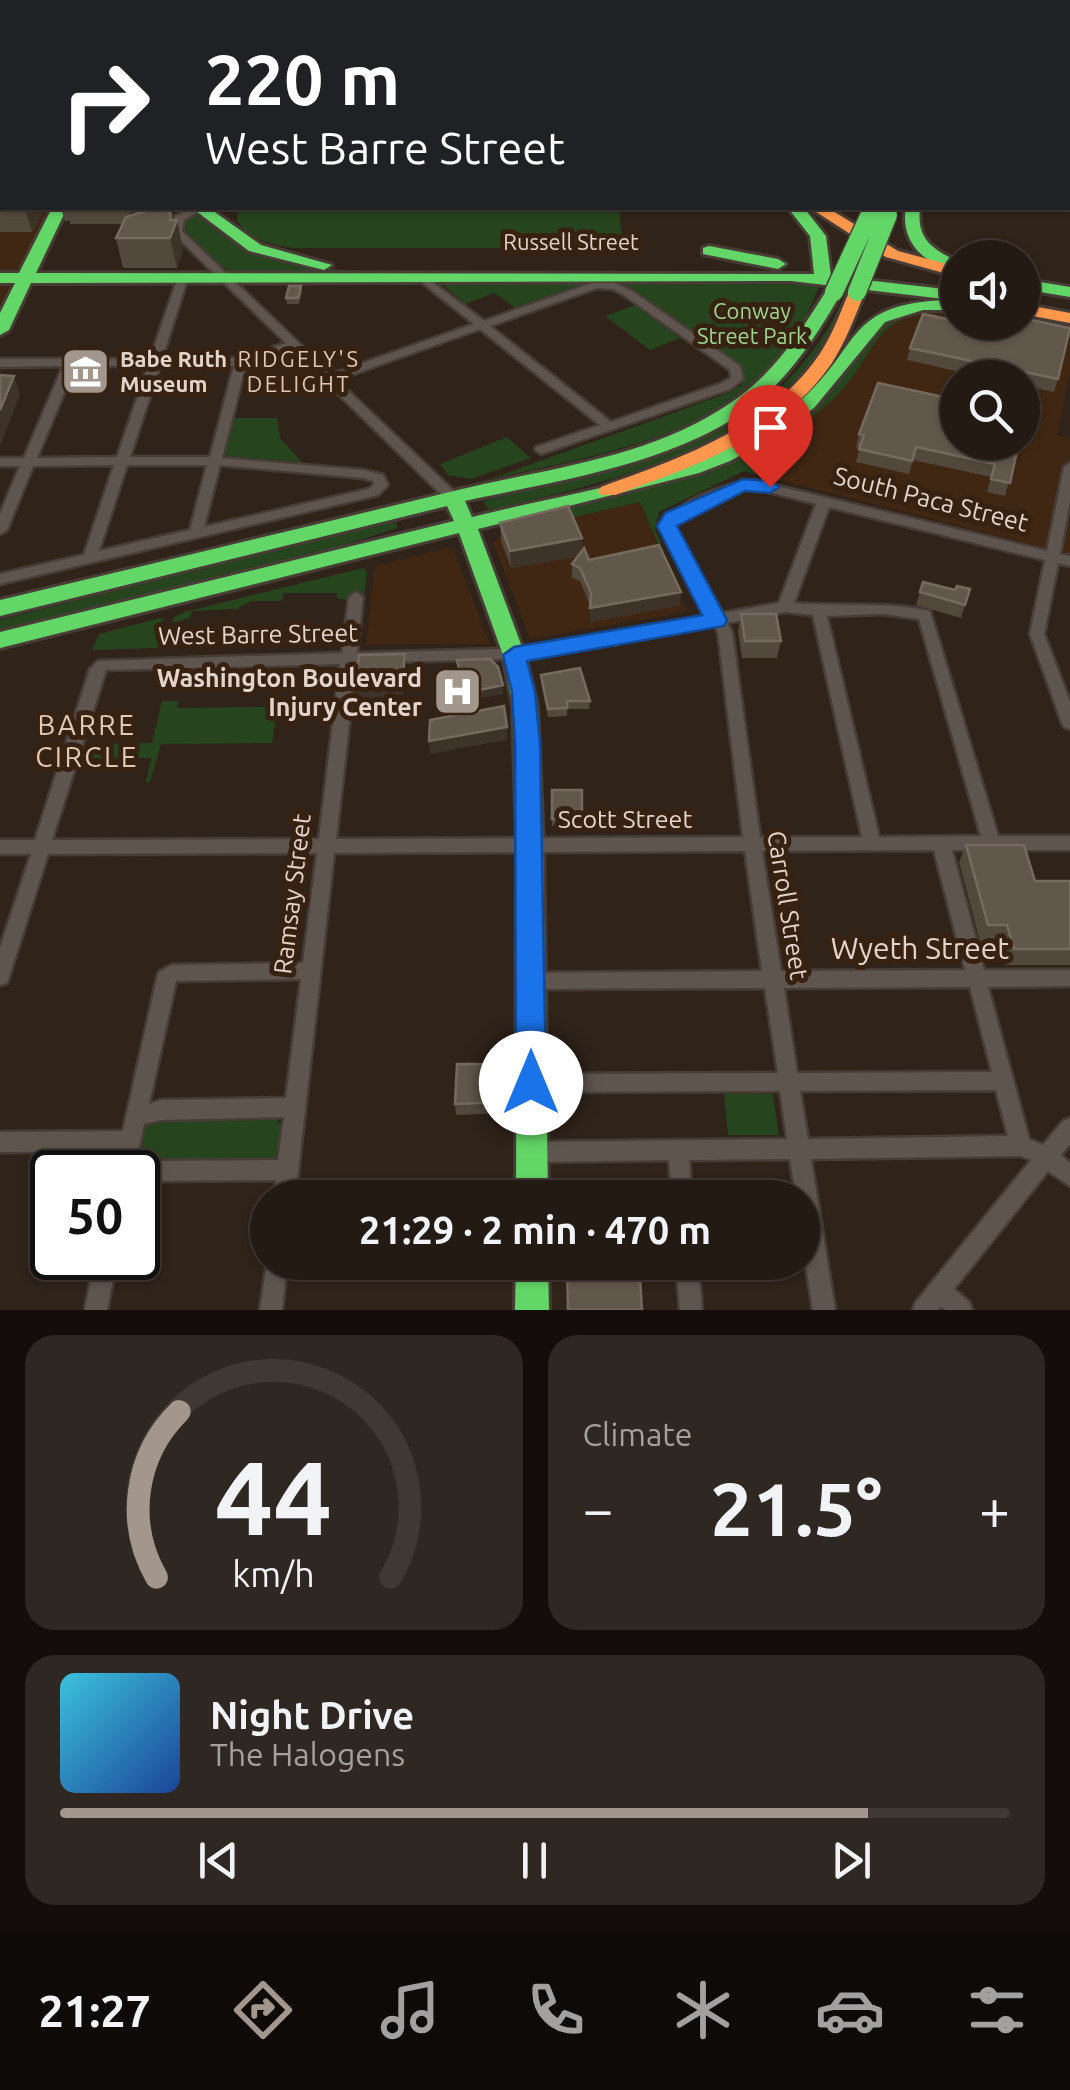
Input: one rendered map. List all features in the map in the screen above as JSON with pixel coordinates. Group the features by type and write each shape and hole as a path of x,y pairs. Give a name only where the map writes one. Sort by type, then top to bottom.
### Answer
{"main road":[{"path":"0,330 58,210"},
{"name":"Russell Street","path":"203,210 255,248 329,266 783,265 834,282 940,294"},
{"path":"608,492 696,456 781,406 818,370 838,338 834,282 818,236 798,210"},
{"path":"821,210 892,254 940,264"},
{"path":"0,608 613,459 717,421 753,399 791,364 814,334 834,282 871,210"},
{"path":"834,282 904,212"},
{"path":"904,212 908,231 918,246 940,258"},
{"path":"709,251 783,265"},
{"name":"Russell Street","path":"0,278 940,285"},
{"path":"1040,288 1065,296"},
{"path":"1040,297 1065,296"},
{"path":"0,640 608,492 721,459 766,436 826,386 843,367 867,326 880,316 922,304 940,304"},
{"path":"1040,312 1070,318"},
{"path":"459,497 514,655 525,706 532,1180"},
{"path":"532,1280 532,1310"}],"street":[{"path":"154,210 328,379 459,497"},
{"path":"178,230 179,218 196,210"},
{"path":"90,558 183,277"},
{"path":"423,278 610,427"},
{"path":"328,379 583,288 615,286 734,366 737,376 726,386 541,450"},
{"path":"0,363 242,362 292,345"},
{"path":"196,533 242,362"},
{"path":"0,530 70,363"},
{"path":"0,462 215,460 364,474 378,478 381,485 373,492 0,580"},
{"path":"1070,468 1037,634 1070,722"},
{"name":"South Paca Street","path":"669,522 749,484 1070,562"},
{"path":"785,607 824,501"},
{"name":"Carroll Street","path":"669,522 667,526 725,632 752,844 824,1310"},
{"name":"Ramsay Street","path":"286,1180 356,597"},
{"name":"West Barre Street","path":"43,846 98,669 108,662 514,655 785,607 820,611 883,608 926,615 991,843"},
{"path":"820,611 872,843"},
{"name":"Scott Street","path":"0,847 1070,842"},
{"path":"942,843 1021,1146"},
{"path":"0,977 43,846"},
{"path":"129,1150 166,978 172,972 310,971"},
{"name":"Wyeth Street","path":"531,981 1070,978"},
{"path":"531,1083 1004,1080"},
{"path":"136,1116 161,1110 294,1108"},
{"path":"924,1310 1070,1128"},
{"path":"0,1142 131,1141"},
{"path":"532,1152 1021,1146 1047,1157 1070,1176"},
{"path":"678,1150 680,1180"},
{"path":"160,1171 287,1170"},
{"path":"96,1310 102,1280"},
{"path":"271,1310 274,1280"},
{"path":"688,1280 691,1310"},
{"path":"940,1291 960,1310"}],"shaded area":[{"path":"0,210 48,210 0,306"},
{"path":"924,310 940,310 940,340 1040,340 1040,325 1070,331 1070,373 1057,435 1070,439 1070,554 755,474 756,456 802,426 843,388 880,332 895,321"},
{"path":"640,502 687,612 530,639 493,542 509,532"},
{"path":"447,548 454,551 490,644 366,645 375,566"}],"green space":[{"path":"238,210 619,210 621,231 627,237 615,237 609,246 598,248 295,248 255,238 237,221"},
{"path":"198,215 237,246 296,266 357,271 657,273 233,273 213,260 183,228 184,220"},
{"name":"Conway Street Park","path":"616,281 821,282 795,338 768,372 698,420 614,450 487,480 742,385 741,371"},
{"path":"588,282 515,308 495,293 465,304 442,284"},
{"path":"846,293 831,332 805,371 770,404 728,432 681,454 581,488 489,510 483,501 664,450 737,418 798,369 824,335"},
{"path":"635,305 680,338 650,350 605,316"},
{"path":"924,310 925,313 909,316 885,331 833,399 802,426 756,456 755,474 744,471 659,512 655,529 659,546 640,502 509,532 523,518 680,479 732,460 893,315"},
{"path":"230,418 277,418 280,438 302,462 221,456"},
{"path":"507,437 531,458 471,479 448,475 440,464"},
{"path":"394,519 398,528 331,549 0,630 0,620"},
{"path":"363,568 367,573 364,595 351,595 346,600 337,598 337,593 284,593 282,601 252,601 236,609 192,611 190,618 172,623 174,617 184,612"},
{"path":"163,620 158,648 92,650 99,634"},
{"path":"162,701 178,701 177,708 326,706 278,708 272,743 161,744 150,782 146,782 151,758 91,758 95,744 152,743"},
{"path":"724,1094 773,1094 779,1135 728,1135"},
{"path":"274,1115 282,1127 274,1162 160,1167 160,1150 138,1150 136,1144 153,1120"}],"building":[{"path":"149,210 166,210 171,214 170,220 177,220 170,238 116,238 126,217"},
{"path":"289,286 301,286 298,298 286,298"},
{"path":"923,314 940,318 940,340 1040,340 1040,322 1070,328 1058,379 1040,375 1040,360 967,360 910,348"},
{"path":"75,361 96,361 92,371 71,371"},
{"path":"0,375 14,376 0,410"},
{"path":"878,383 940,396 940,452 916,447 912,461 859,449 864,435 859,434"},
{"path":"976,460 1015,460 1010,483 991,479 995,464"},
{"path":"568,506 582,538 510,551 500,523"},
{"path":"659,545 681,592 590,608 591,593 580,568 572,564 584,548 589,560"},
{"path":"923,582 955,590 957,586 970,589 965,605 920,592"},
{"path":"741,614 776,614 781,641 745,641"},
{"path":"405,654 402,681 355,690 359,655"},
{"path":"490,659 498,667 503,685 455,695 453,688 440,691 437,679 460,674 457,660"},
{"path":"580,668 590,701 567,701 567,708 548,709 541,675"},
{"path":"504,706 507,727 429,741 430,720"},
{"path":"552,790 582,790 582,819 552,819"},
{"path":"966,845 1024,845 1035,881 1070,881 1070,949 1014,949 1007,925 988,925"},
{"path":"457,1064 506,1064 505,1102 455,1104"},
{"path":"567,1280 640,1280 642,1310 568,1310"}],"traffic: fast":[{"path":"0,330 58,210"},
{"path":"203,210 255,248 324,265"},
{"path":"798,210 818,236 823,278"},
{"path":"834,292 872,210"},
{"path":"913,210 913,234 928,252 940,258"},
{"path":"857,292 888,215"},
{"path":"709,251 778,264"},
{"path":"0,278 791,276 940,294"},
{"path":"1040,287 1070,292"},
{"path":"464,495 628,457 678,439 724,415 766,384 803,344 834,292"},
{"path":"0,640 692,469 752,442 794,415 828,383 879,318 897,310 940,305"},
{"path":"0,608 464,495"},
{"path":"453,498 476,547 514,655 525,706 532,1180"},
{"path":"532,1280 532,1310"}],"traffic: slow":[{"path":"821,210 892,254 940,267"},
{"path":"608,491 695,458 775,412 819,368 857,292"},
{"path":"1040,312 1070,318"}],"place":[{"name":"Babe Ruth Museum","path":"85,371"},
{"name":"Washington Boulevard Injury Center","path":"457,692"}],"district":[{"name":"RIDGELY'S DELIGHT","path":"299,370"},
{"name":"BARRE CIRCLE","path":"87,740"}],"route":[{"path":"531,1083 528,743 523,692 514,655 716,620 667,526 672,518 743,485 770,487"}]}
